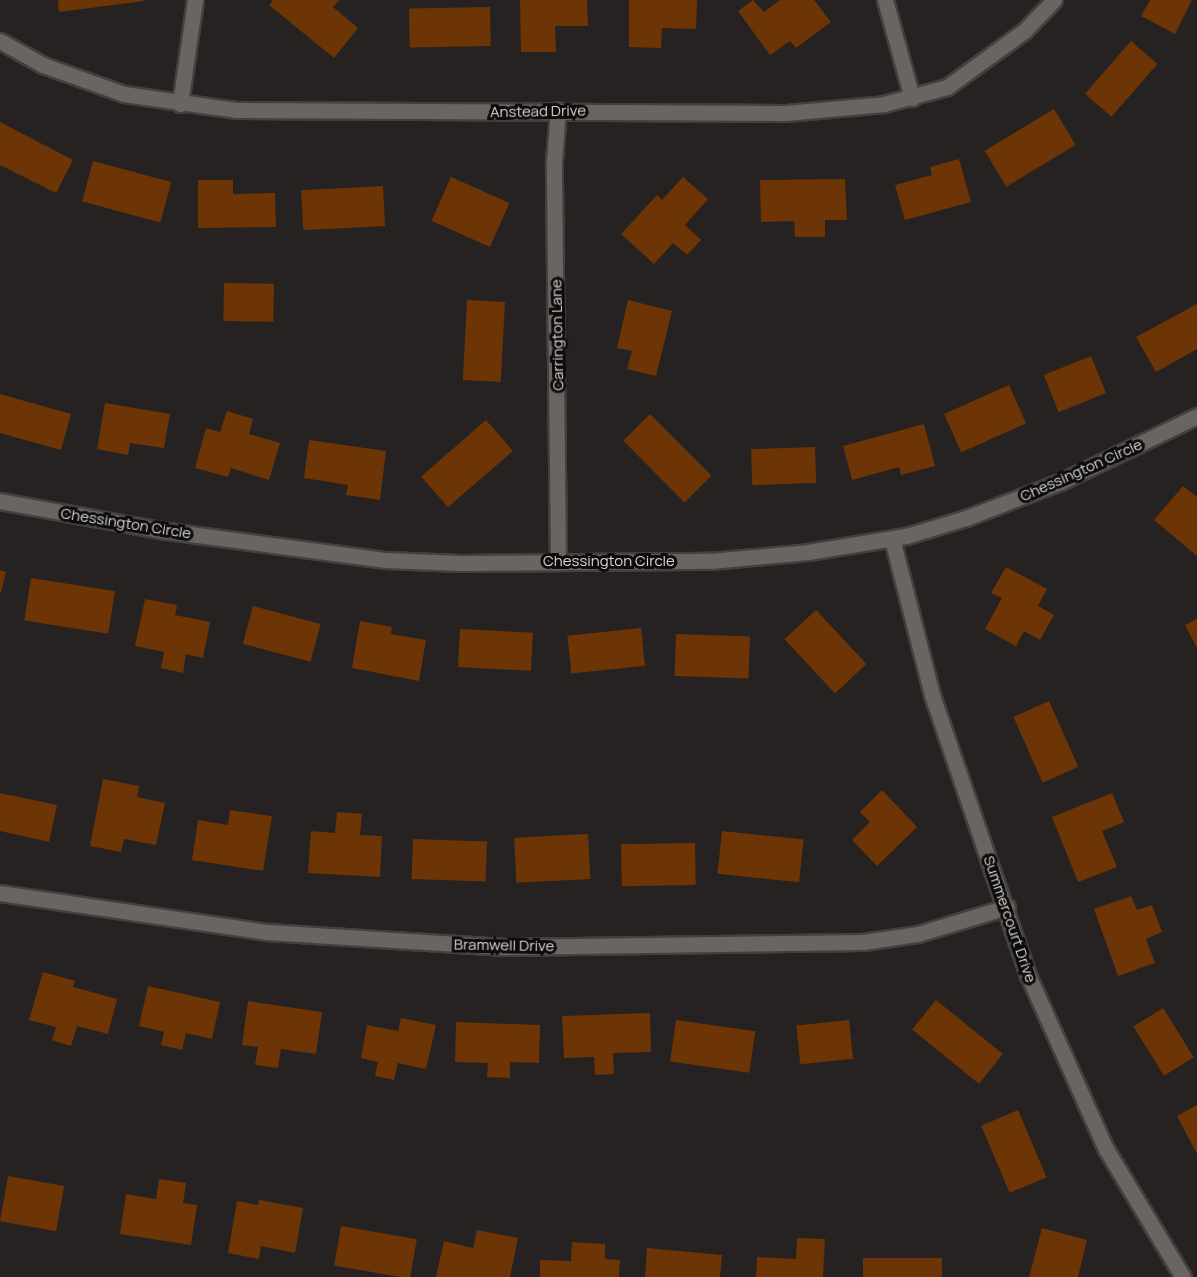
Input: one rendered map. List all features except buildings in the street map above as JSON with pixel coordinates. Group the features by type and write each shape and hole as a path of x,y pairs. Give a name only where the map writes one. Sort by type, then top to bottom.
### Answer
{"street":[{"path":"180,104 195,0"},
{"path":"885,0 912,98"},
{"name":"Anstead Drive","path":"0,41 67,75 124,94 180,104 333,114 558,110 786,113 851,109 912,98 947,87 1000,51 1054,0"},
{"name":"Carrington Lane","path":"558,110 554,161 558,560"},
{"name":"Chessington Circle","path":"0,501 160,530 375,559 459,563 558,560 710,561 808,552 892,539 966,518 1060,482 1197,416"},
{"name":"Summercourt Drive","path":"892,539 932,695 1007,907 1028,975 1106,1149 1183,1277"},
{"name":"Bramwell Drive","path":"0,893 267,932 505,947 863,942 918,934 1007,907"}]}
